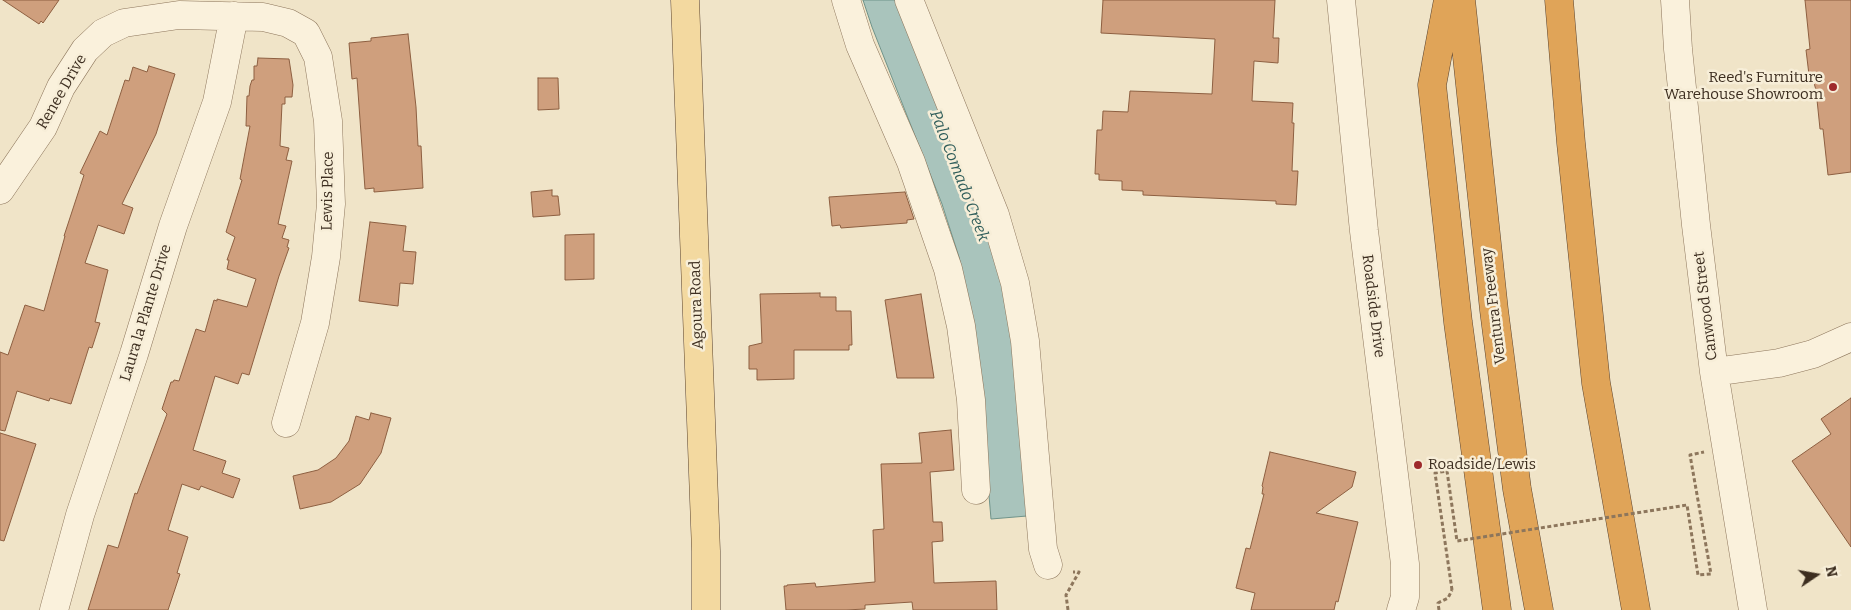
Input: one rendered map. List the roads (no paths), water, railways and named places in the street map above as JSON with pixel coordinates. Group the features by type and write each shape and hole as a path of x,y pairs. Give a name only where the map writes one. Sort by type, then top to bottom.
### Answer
{"highway":[{"path":"1448,0 1432,85 1458,322 1498,610"},
{"name":"Ventura Freeway","path":"1461,0 1493,300 1516,489 1540,610"},
{"path":"1559,0 1571,143 1596,383 1636,610"}],"main road":[{"name":"Agoura Road","path":"685,0 706,551 706,610"}],"street":[{"path":"846,0 860,45 911,162 948,269 961,326 969,391 976,490"},
{"path":"909,0 995,215 1015,283 1025,341 1042,550 1048,565"},
{"name":"Roadside Drive","path":"1341,0 1364,231 1405,564 1405,597 1401,610"},
{"name":"Canwood Street","path":"1675,0 1678,49 1693,195 1714,372 1753,610"},
{"name":"Renee Drive","path":"0,190 43,127 61,87 85,50 103,33 124,23 179,15 234,16"},
{"name":"Lewis Place","path":"234,16 263,17 288,23 306,33 318,57 328,121 331,204 326,257 315,323 286,423"},
{"name":"Laura la Plante Drive","path":"54,610 80,515 134,354 173,226 217,102 234,16"},
{"path":"1714,372 1779,363 1804,356 1851,337"}],"water":[{"name":"Palo Comado Creek","path":"863,0 897,0 996,255 1011,332 1027,516 991,519 975,331 959,257 942,204"}],"place":[{"name":"Reed's Furniture Warehouse Showroom","path":"1833,87"},
{"name":"Roadside/Lewis","path":"1418,465"}]}
